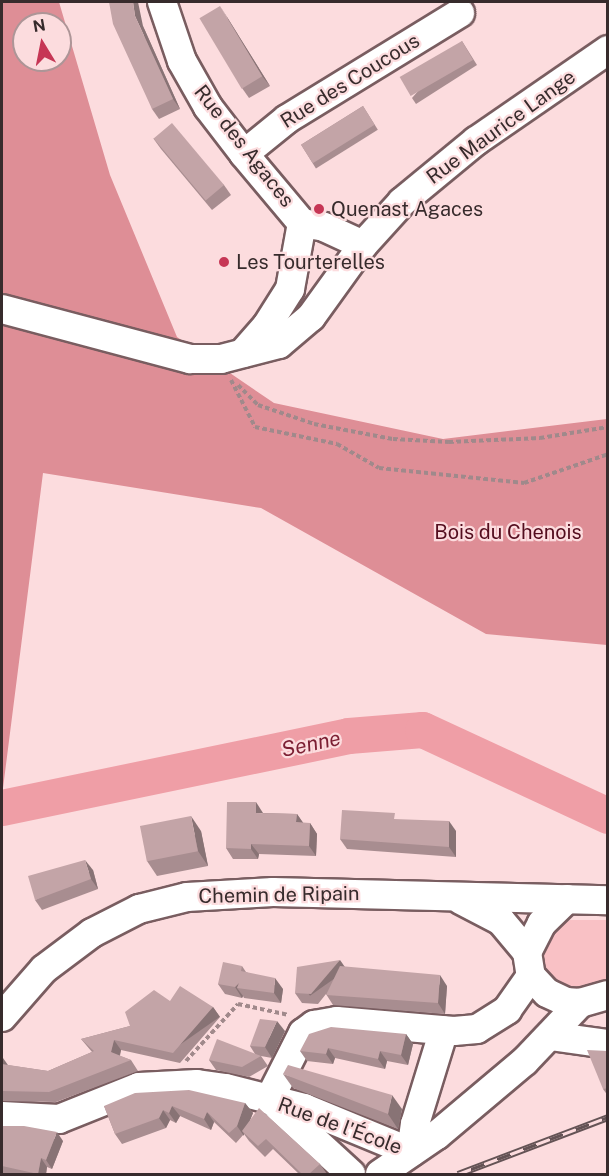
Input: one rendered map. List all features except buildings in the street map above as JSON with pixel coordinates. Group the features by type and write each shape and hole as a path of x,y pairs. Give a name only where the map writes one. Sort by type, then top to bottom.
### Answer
{"street":[{"name":"Rue des Agaces","path":"162,2 182,61 208,107 244,154 302,223 324,227 363,245"},
{"name":"Rue des Coucous","path":"244,154 287,119 460,13"},
{"name":"Rue Maurice Lange","path":"2,309 46,318 167,356 221,359 279,344 311,317 363,245 402,202 444,166 608,50"},
{"name":"Rue des Agaces","path":"243,353 266,327 290,289 302,223"},
{"name":"Chemin de Ripain","path":"2,1017 44,969 69,948 139,909 221,892 608,900"},
{"name":"Chemin de Ripain","path":"453,897 501,921 554,997 580,1003"},
{"path":"2,1116 59,1119 139,1087 168,1084 226,1088 269,1100 303,1033 310,1028 337,1021 444,1030 471,1030 492,1023 507,1010 529,964 542,923 567,899"},
{"path":"380,1174 437,1135 550,1036 580,1003 608,995"},
{"path":"411,1152 416,1124 444,1030"},
{"path":"550,1036 608,1044"},
{"name":"Rue de l'École","path":"269,1100 304,1108 411,1152"},
{"name":"Rue de l'École","path":"269,1100 351,1174"}],"path":[{"path":"226,378 235,382 258,405 314,423 393,439 450,442 540,438 608,427"},
{"path":"235,382 255,427 337,444 379,468 524,483 608,454"},
{"path":"168,1084 231,1007 238,1004 280,1011 310,1028"}],"shaded area":[{"path":"570,920 607,920 607,981 585,989 566,990 551,983 539,947 550,930"}],"green space":[{"name":"Bois du Chenois","path":"2,2 59,2 62,12 12,12 12,72 72,72 72,46 110,175 177,337 274,403 443,439 607,419 607,645 486,634 261,508 43,473 2,796"}],"waterway":[{"name":"Senne","path":"2,808 349,736 423,730 608,816"}],"railway":[{"path":"458,1174 608,1117"}],"place":[{"name":"Quenast Agaces","path":"319,209"},
{"name":"Les Tourterelles","path":"224,262"}]}
